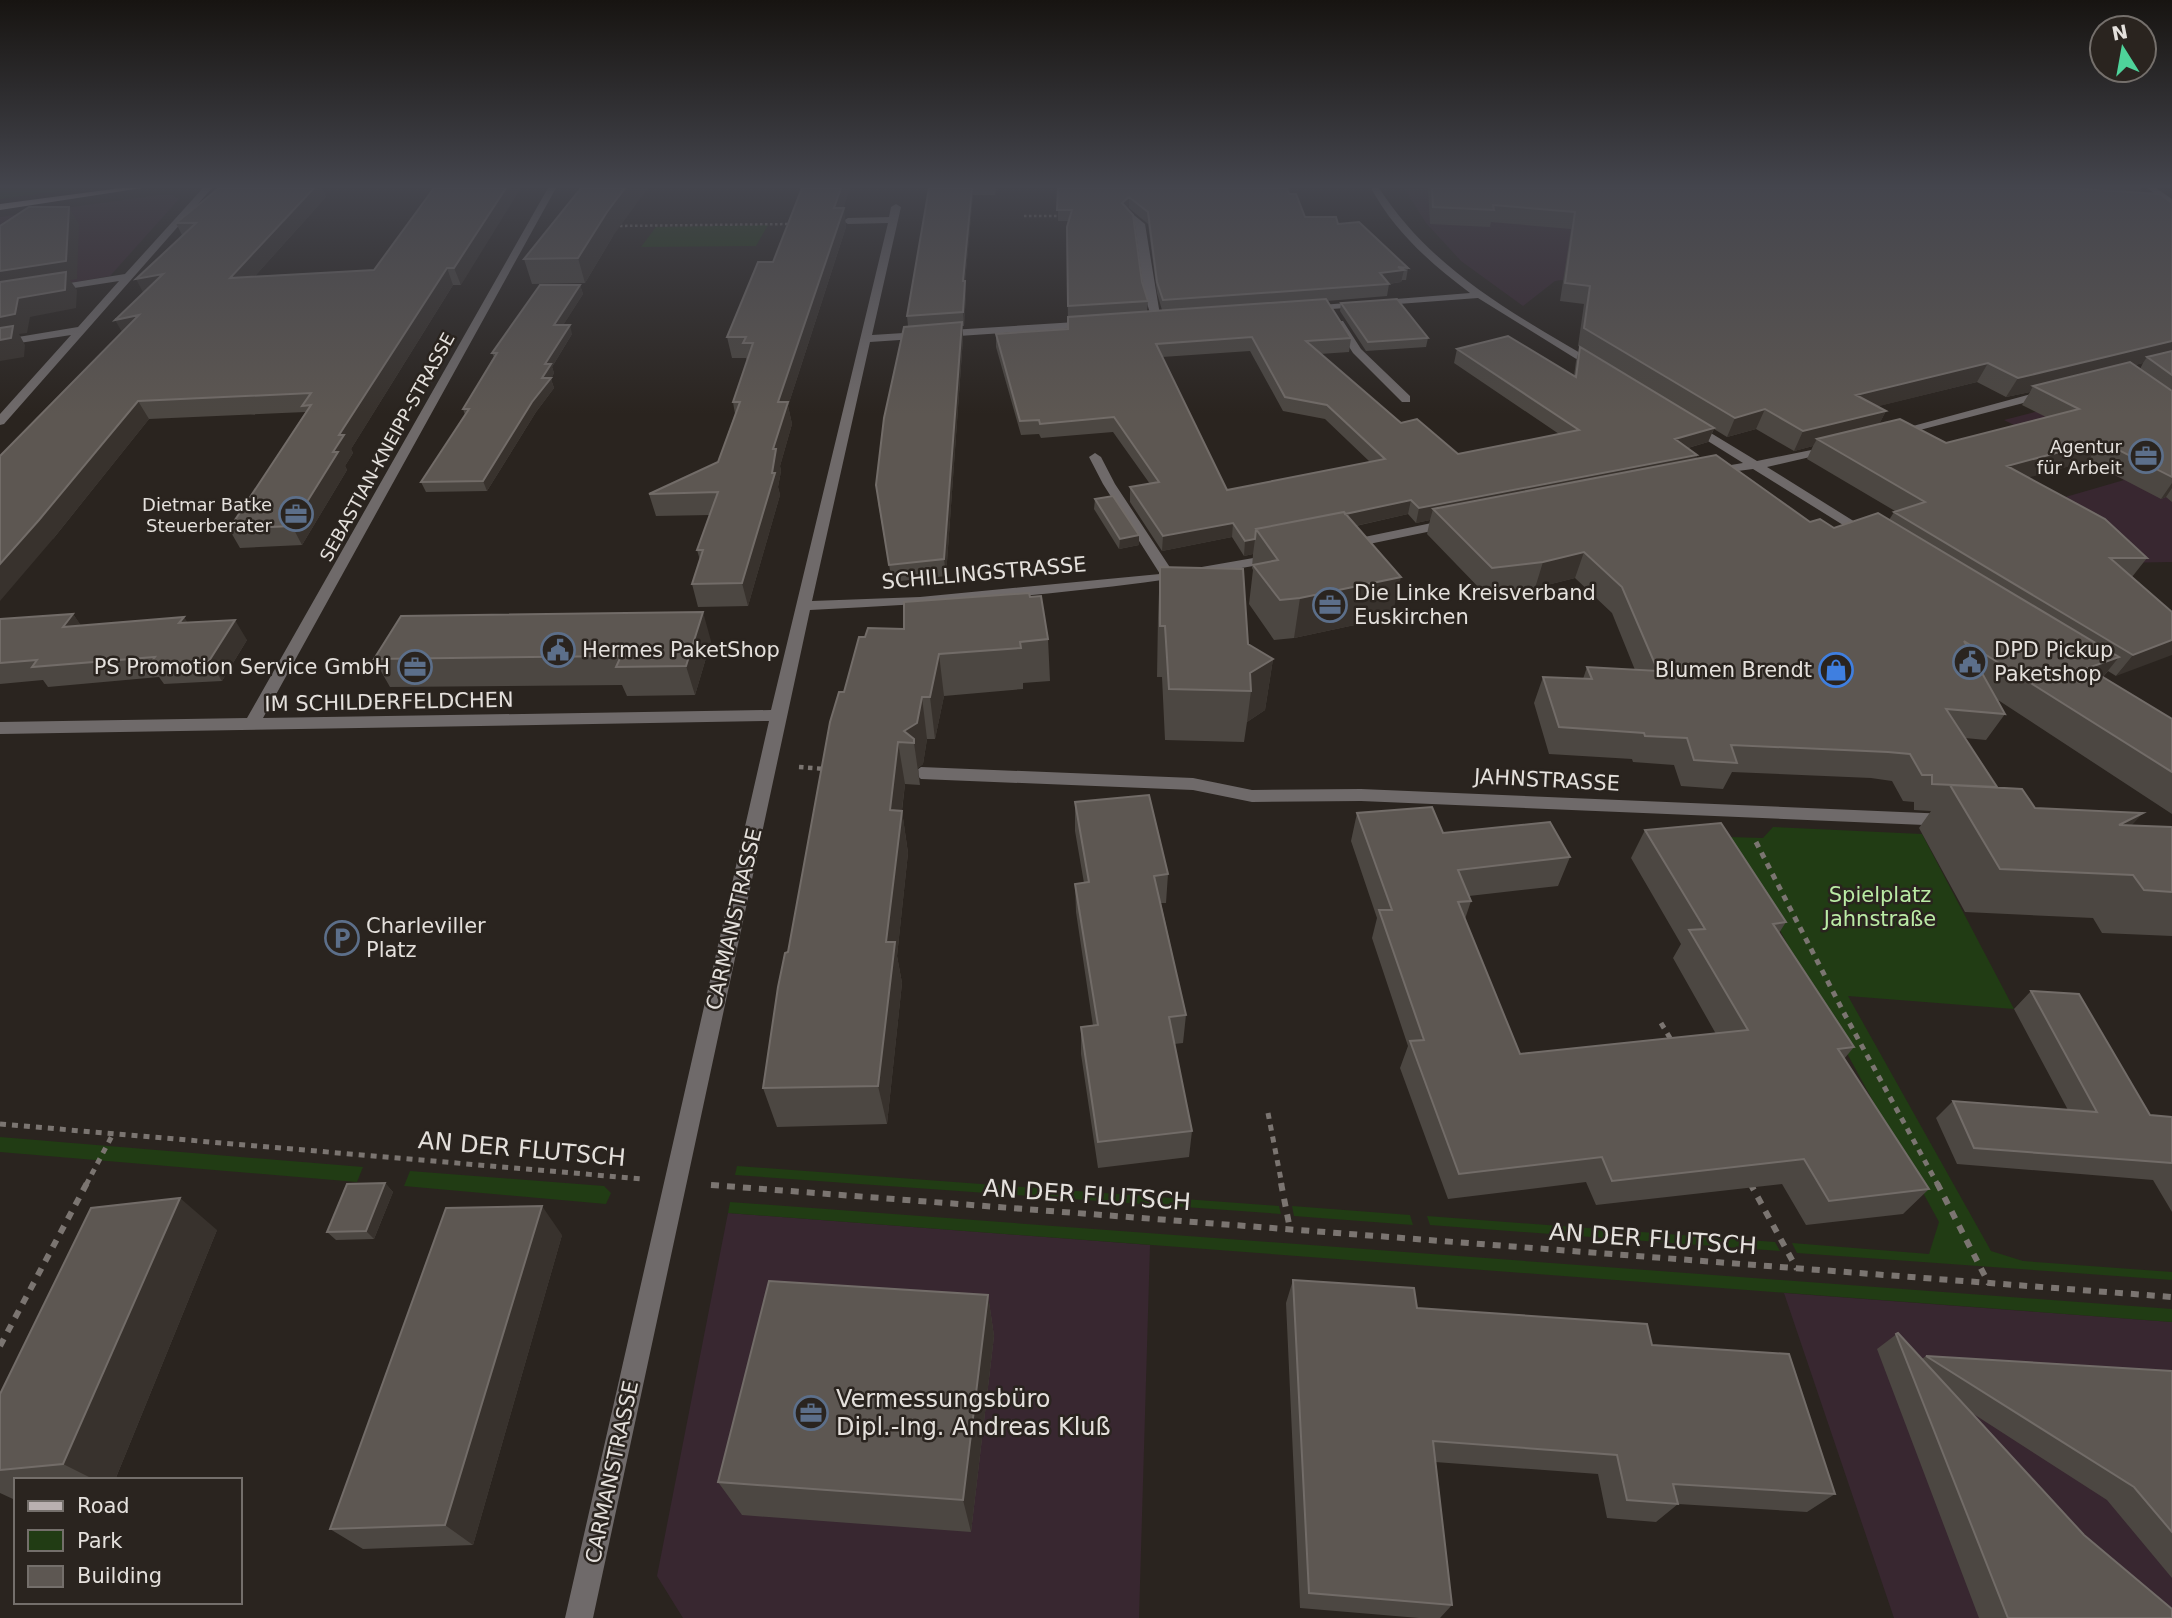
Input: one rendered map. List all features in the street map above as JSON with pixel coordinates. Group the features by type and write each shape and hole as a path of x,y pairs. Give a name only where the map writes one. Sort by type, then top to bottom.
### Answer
{"street":[{"path":"0,421 140,264"},
{"name":"SEBASTIAN-KNEIPP-STRASSE","path":"252,724 510,264"},
{"name":"CARMANSTRASSE","path":"579,1618 778,715 882,264"},
{"path":"1145,264 1149,294 1157,319"},
{"path":"1442,264 1482,295 1613,377"},
{"path":"37,290 128,277"},
{"path":"1303,309 1482,295"},
{"path":"1329,307 1357,351 1406,399"},
{"path":"1143,320 1170,318"},
{"path":"866,339 1101,323"},
{"path":"0,343 81,330"},
{"path":"1882,436 2054,392"},
{"path":"1684,421 1886,545"},
{"path":"1703,474 1842,446"},
{"path":"1095,457 1109,484 1169,577"},
{"path":"1333,547 1466,520"},
{"name":"SCHILLINGSTRASSE","path":"803,606 920,601 1169,577 1293,554"},
{"name":"IM SCHILDERFELDCHEN","path":"0,728 778,715"},
{"name":"JAHNSTRASSE","path":"921,773 1193,784 1252,796 1361,795 1963,821"}],"path":[{"path":"768,765 836,769"},
{"path":"1740,810 1845,1015 1965,1234 1989,1284"},
{"path":"1661,1023 1679,1054"},
{"path":"1268,1113 1290,1230"},
{"name":"AN DER FLUTSCH","path":"0,1124 1290,1230 2172,1297"},
{"path":"0,1346 114,1132"},
{"path":"1745,1174 1797,1269"}],"shaded area":[{"path":"0,264 121,264 110,276 0,295"},
{"path":"1464,264 1610,264 1617,287 1555,281 1523,306"},
{"path":"2109,393 2172,432 2172,562 2116,563 2021,510 2124,480 2004,420"},
{"path":"728,1213 1150,1245 1139,1618 683,1618 657,1576"},
{"path":"1784,1293 2172,1322 2172,1618 1894,1618"}],"green space":[{"name":"Spielplatz Jahnstraße","path":"1773,827 1922,834 2014,1009 1848,996 1991,1251 2023,1261 2172,1272 2172,1280 1797,1253 1792,1243 1929,1254 1939,1222 1729,837 1763,838"},
{"path":"0,1137 363,1167 357,1182 0,1152"},
{"path":"737,1166 1279,1206 1281,1214 735,1175"},
{"path":"410,1171 604,1186 611,1193 606,1204 404,1186"},
{"path":"730,1202 2172,1309 2172,1322 728,1213"},
{"path":"1292,1206 1410,1215 1413,1225 1294,1216"},
{"path":"1427,1216 1775,1242 1780,1251 1430,1225"}],"building":[{"path":"0,264 49,264 0,271"},
{"path":"153,264 244,264 230,278 374,270 379,264 457,264 454,268 447,268 339,435 344,435 333,452 338,452 292,526 229,529 311,405 302,406 311,393 138,401 0,564 0,456 139,315 115,320 163,274 136,279"},
{"path":"757,264 825,264 778,402 788,402 773,449 776,449 772,473 775,473 742,583 692,584 703,550 697,550 718,492 649,494 718,462 740,402 733,402 753,343 743,343 746,337 727,337"},
{"path":"916,264 965,264 963,312 907,316"},
{"path":"1067,264 1140,264 1148,301 1068,306"},
{"path":"1155,264 1403,264 1408,268 1398,267 1404,270 1380,273 1389,284 1163,300"},
{"path":"1568,264 2172,264 2172,341 2018,378 1988,363 1856,395 1886,411 1803,431 1765,409 1735,418 1584,328 1590,286 1565,283"},
{"path":"66,272 65,290 18,298 15,314 0,317 0,282"},
{"path":"540,285 580,285 554,325 570,325 545,364 551,364 542,378 551,378 532,402 483,481 421,482 469,409 463,409 497,353 492,353"},
{"path":"1326,299 1351,338 1306,341 1401,423 1417,419 1458,454 1579,430 1457,349 1508,336 1576,377 1580,347 1714,428 1675,439 1697,455 1419,508 1411,500 1345,514 1344,512 1256,529 1255,539 1245,541 1233,523 1163,536 1130,487 1159,482 1114,417 1040,424 1039,420 1020,421 996,334 1068,329 1068,317","holes":["1252,337 1285,397 1327,405 1385,459 1227,490 1156,344"]},
{"path":"1397,299 1428,338 1368,342 1341,303"},
{"path":"962,322 944,559 889,565 876,485 884,418 904,327"},
{"path":"13,326 11,338 0,340 0,328"},
{"path":"2172,351 2172,375 2147,357"},
{"path":"2130,362 2172,391 2172,477 2101,441 2007,466 2105,519 2147,558 2110,558 2172,612 2172,640 2133,655 1894,512 1925,502 1817,439 1900,419 1946,443 2079,409 2033,386"},
{"path":"1716,455 1810,522 1820,519 1834,528 1878,513 2119,657 2088,668 2172,719 2172,772 1964,641 2005,714 1946,709 1997,787 1932,784 1932,775 1922,775 1910,754 1731,745 1737,763 1694,760 1687,738 1559,727 1543,677 1592,679 1587,667 1658,671 1622,587 1584,552 1543,562 1492,568 1433,509"},
{"path":"1113,496 1139,535 1120,539 1095,499"},
{"path":"1344,512 1401,577 1280,600 1253,565 1278,560 1256,529"},
{"path":"1160,567 1243,569 1248,644 1273,659 1250,673 1251,691 1169,689 1165,626 1160,626"},
{"path":"1029,593 1030,597 1041,596 1048,639 1020,642 1021,648 939,654 930,697 922,697 917,723 904,731 914,739 914,743 898,742 890,810 902,811 886,942 895,942 878,1086 763,1088 778,987 785,953 788,952 830,722 839,692 844,692 859,637 865,637 868,628 904,629 904,602"},
{"path":"703,612 686,666 616,667 621,656 374,659 401,616"},
{"path":"73,614 63,627 184,617 179,623 235,620 209,661 150,664 155,657 32,667 37,660 0,663 0,619"},
{"path":"1950,785 2022,789 2035,808 2143,813 2119,825 2172,827 2172,892 2144,890 2133,875 2000,869"},
{"path":"1149,795 1168,874 1154,876 1186,1015 1169,1017 1192,1131 1098,1142 1081,1027 1098,1025 1075,884 1089,882 1075,802"},
{"path":"1432,807 1443,833 1550,822 1570,857 1458,870 1471,901 1458,902 1520,1054 1748,1030 1689,930 1705,929 1645,830 1721,823 1786,922 1773,924 1854,1047 1838,1049 1929,1189 1829,1201 1804,1159 1612,1181 1602,1157 1459,1174 1410,1041 1424,1040 1379,910 1392,910 1357,813"},
{"path":"2031,991 2079,994 2150,1115 2172,1117 2172,1163 1974,1148 1953,1101 2097,1112"},
{"path":"385,1183 366,1231 327,1232 347,1184"},
{"path":"180,1198 63,1464 0,1470 0,1394 91,1208"},
{"path":"542,1206 445,1525 330,1529 446,1208"},
{"path":"1293,1280 1414,1288 1417,1308 1647,1324 1652,1345 1789,1354 1835,1494 1673,1484 1678,1504 1627,1500 1617,1455 1433,1441 1452,1605 1309,1593"},
{"path":"769,1281 988,1295 963,1500 718,1482"},
{"path":"1898,1333 2084,1535 2172,1609 2172,1618 2008,1618 1896,1334"},
{"path":"1926,1356 2172,1371 2172,1532 2134,1487"}],"place":[{"name":"Agentur für Arbeit","path":"2146,456"},
{"name":"Dietmar Batke Steuerberater","path":"296,514"},
{"name":"Die Linke Kreisverband Euskirchen","path":"1330,605"},
{"name":"Hermes PaketShop","path":"558,650"},
{"name":"DPD Pickup Paketshop","path":"1970,662"},
{"name":"PS Promotion Service GmbH","path":"415,667"},
{"name":"Blumen Brendt","path":"1836,670"},
{"name":"Charleviller Platz","path":"342,938"},
{"name":"Vermessungsbüro Dipl.-Ing. Andreas Kluß","path":"811,1413"}]}
